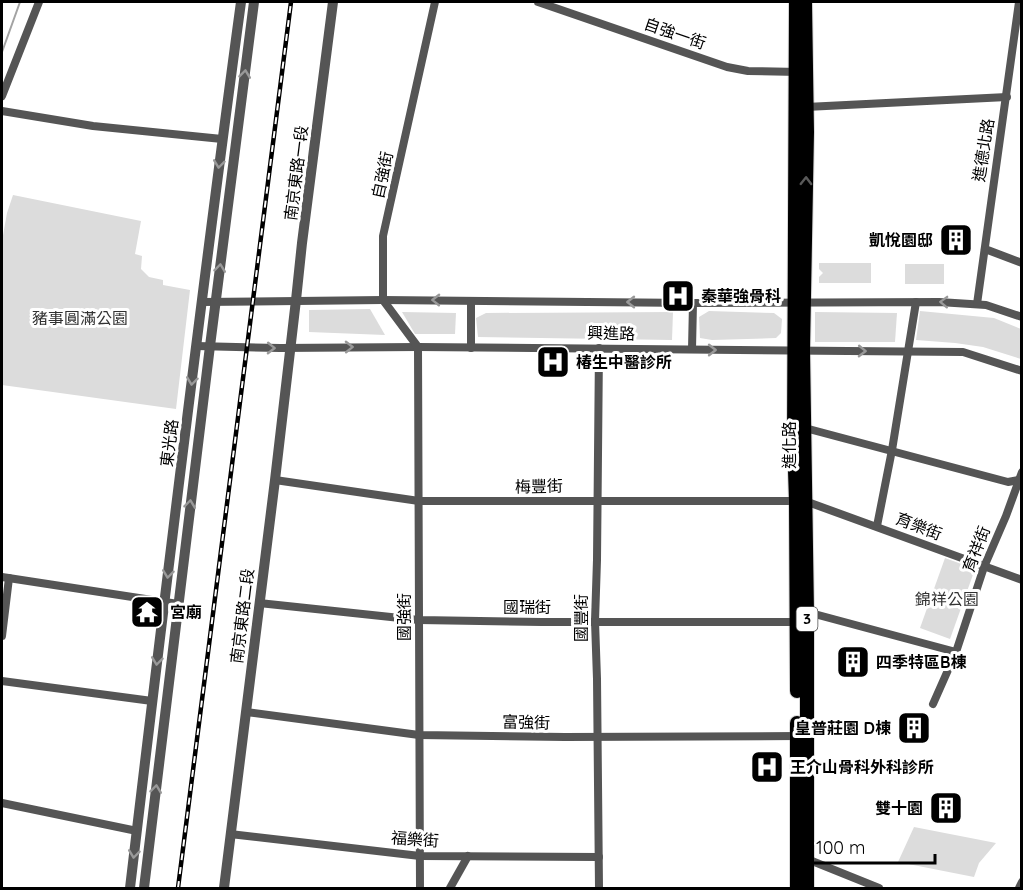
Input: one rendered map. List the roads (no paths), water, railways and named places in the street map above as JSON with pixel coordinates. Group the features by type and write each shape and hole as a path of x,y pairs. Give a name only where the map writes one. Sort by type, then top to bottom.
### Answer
{"main road":[{"name":"進化路","path":"796,2 806,107 799,302"},
{"name":"進化路","path":"798,888 807,612 794,440 799,350 801,72 805,2"},
{"name":"進化路","path":"799,350 805,428 796,622 807,888"}],"street":[{"path":"2,96 39,2"},
{"name":"東光路","path":"130,888 196,346 241,2"},
{"name":"東光路","path":"144,888 254,2"},
{"name":"南京東路一段","path":"290,348 333,2"},
{"name":"自強街","path":"383,300 383,236 435,2"},
{"name":"自強一街","path":"538,2 727,67 748,71 801,72"},
{"name":"進德北路","path":"977,304 1019,2"},
{"path":"806,107 1007,97"},
{"path":"2,111 93,126 222,139"},
{"path":"985,249 1022,263"},
{"name":"興進路","path":"202,302 296,300 916,302 977,304 1022,316"},
{"path":"383,300 418,346"},
{"path":"471,301 471,348"},
{"path":"877,526 916,302"},
{"path":"692,350 693,303"},
{"name":"興進路","path":"196,346 963,352 1022,372"},
{"name":"國強街","path":"418,346 420,888"},
{"name":"南京東路二段","path":"224,888 290,348"},
{"name":"國豐街","path":"599,348 595,621 599,888"},
{"path":"805,428 1008,482 1021,477"},
{"name":"育祥街","path":"933,704 956,652 984,567 1021,477"},
{"name":"梅豐街","path":"275,480 419,501 800,501"},
{"name":"育樂街","path":"800,501 877,526 1022,580"},
{"path":"2,636 5,577 178,604"},
{"name":"國瑞街","path":"259,603 419,620 796,622"},
{"path":"807,612 956,652"},
{"path":"2,681 152,700"},
{"name":"富強街","path":"246,712 419,735 802,736"},
{"path":"2,803 137,831"},
{"name":"福樂街","path":"230,834 420,856 599,857"},
{"path":"450,888 468,856"},
{"path":"807,859 879,888"},
{"path":"1019,888 1022,882"}],"waterway":[{"path":"2,52 20,2"}],"railway":[{"path":"178,888 291,2"}],"place":[{"name":"凱悅園邸","path":"956,240"},
{"name":"秦華強骨科","path":"678,296"},
{"name":"椿生中醫診所","path":"553,362"},
{"name":"宮廟","path":"147,612"},
{"name":"四季特區B棟","path":"853,662"},
{"name":"皇普莊園 D棟","path":"914,728"},
{"name":"王介山骨科外科診所","path":"767,767"},
{"name":"雙十園","path":"946,808"}],"park label":[{"name":"豬事圓滿公園","path":"80,318"},
{"name":"錦祥公園","path":"947,599"}]}
